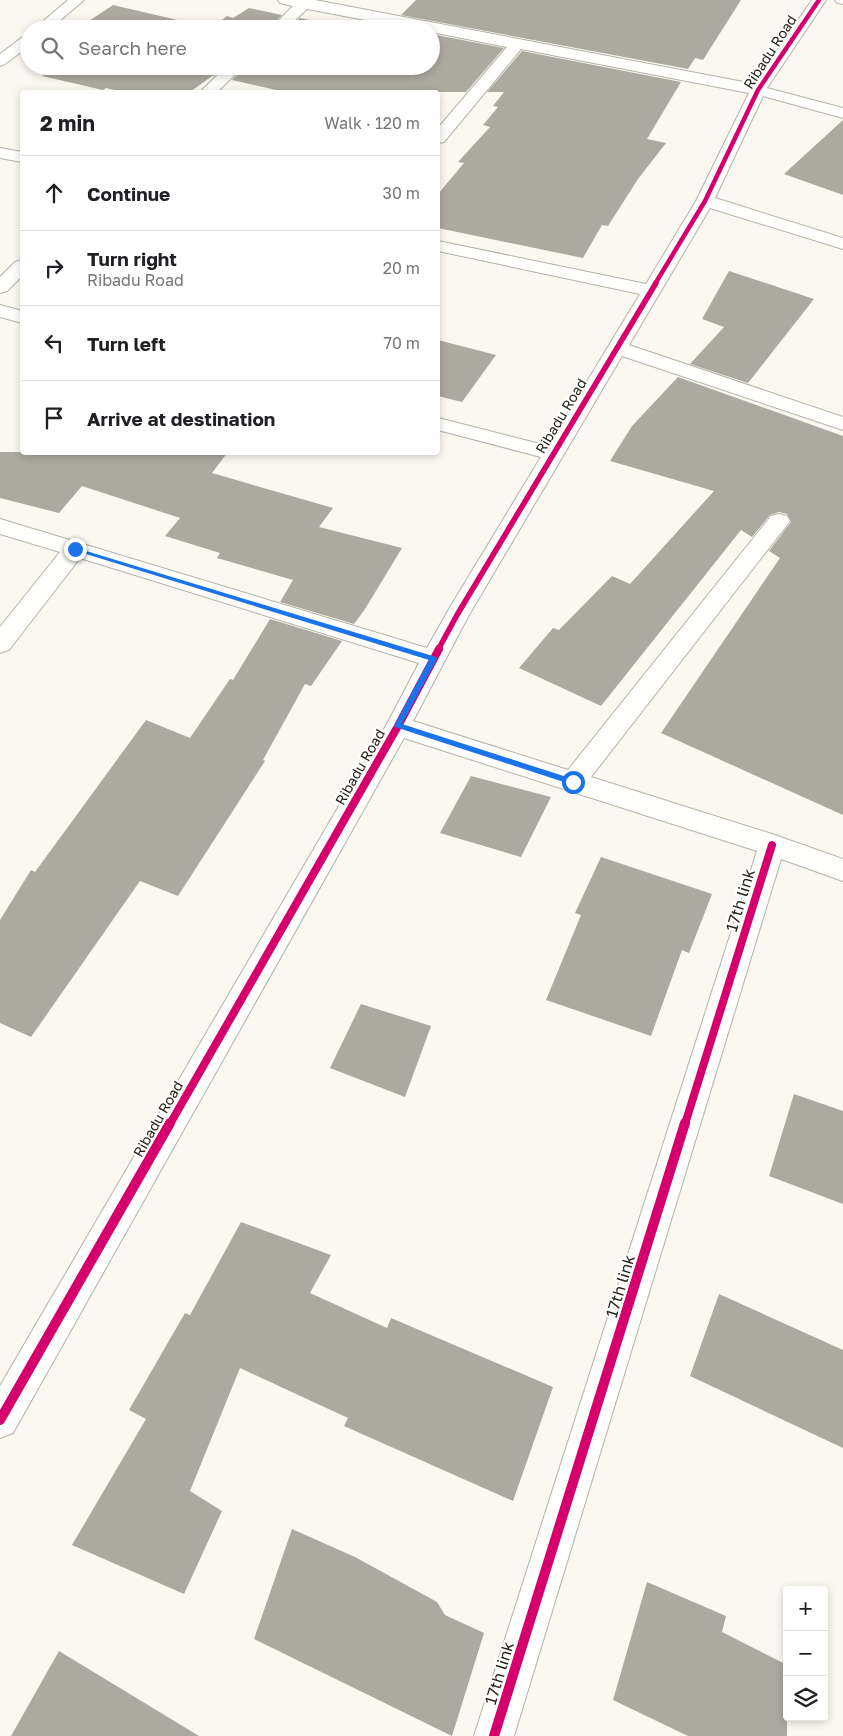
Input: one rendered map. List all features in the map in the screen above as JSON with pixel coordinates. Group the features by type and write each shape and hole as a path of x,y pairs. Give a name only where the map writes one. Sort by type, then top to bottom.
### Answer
{"street":[{"path":"52,20 77,0"},
{"path":"285,0 306,2 399,20"},
{"name":"Ribadu Road","path":"0,1420 398,726 457,615 705,200 758,90 819,0"},
{"path":"287,20 306,2"},
{"path":"440,28 758,90 843,113"},
{"path":"440,136 518,43"},
{"path":"0,62 20,46"},
{"path":"210,90 226,75"},
{"path":"0,153 20,157"},
{"path":"705,200 843,244"},
{"path":"440,246 650,291"},
{"path":"0,287 20,268"},
{"path":"0,311 20,316"},
{"path":"616,347 843,424"},
{"path":"440,425 553,454"},
{"path":"573,782 779,522"},
{"path":"0,526 434,659"},
{"path":"0,644 75,549"},
{"path":"398,726 772,845 843,870"},
{"name":"17th link","path":"494,1736 772,845"}],"building":[{"path":"416,0 741,0 703,60 695,58 688,69 440,22 440,20 428,20 401,15"},
{"path":"113,5 178,20 90,20"},
{"path":"249,8 282,15 277,20 222,20 227,16 233,18"},
{"path":"440,36 504,48 466,92 440,92 440,90 276,90 232,80 237,75 440,75"},
{"path":"522,51 681,82 647,139 666,143 638,179 608,226 602,225 583,258 440,228 440,192 464,163 458,162 490,127 483,125 498,107 493,106 504,92 487,92"},
{"path":"215,75 193,90 115,90 106,88 103,90 42,76"},
{"path":"843,120 843,195 784,174"},
{"path":"729,271 814,299 748,383 690,364 724,327 702,319"},
{"path":"440,341 496,355 462,402 440,396"},
{"path":"678,377 843,436 843,815 661,733 780,558 769,551 791,522 787,514 779,512 770,515 752,537 741,530 601,706 519,668 553,628 559,630 612,576 630,584 714,491 610,461 632,426"},
{"path":"0,452 20,452 20,455 226,455 212,473 333,508 319,527 402,548 354,624 280,602 293,580 217,558 220,553 165,536 180,518 82,486 59,513 0,498"},
{"path":"270,619 342,641 311,686 305,684 263,760 265,761 178,896 140,881 31,1037 0,1023 0,920 31,870 35,872 146,720 190,738 230,679 233,680"},
{"path":"471,776 551,797 521,857 440,833"},
{"path":"601,857 712,894 689,953 682,950 651,1036 546,1000 581,915 575,913"},
{"path":"361,1004 431,1026 405,1097 330,1068"},
{"path":"794,1094 843,1111 843,1204 769,1176"},
{"path":"241,1222 331,1255 310,1293 387,1328 391,1318 553,1387 513,1501 344,1426 348,1418 240,1368 190,1491 222,1511 184,1594 72,1545 146,1419 129,1410 185,1313 190,1315"},
{"path":"719,1294 843,1350 843,1448 690,1376"},
{"path":"292,1529 355,1557 437,1602 445,1615 484,1633 452,1736 254,1639"},
{"path":"647,1582 726,1616 722,1632 783,1663 783,1721 787,1721 787,1736 688,1736 613,1700"},
{"path":"59,1651 199,1736 11,1736"}],"cycle path":[{"path":"0,1420 398,726 457,615 705,201 758,90 819,0"},
{"path":"494,1736 772,845"}],"route":[{"path":"75,549 434,659 398,726 573,782"}]}
